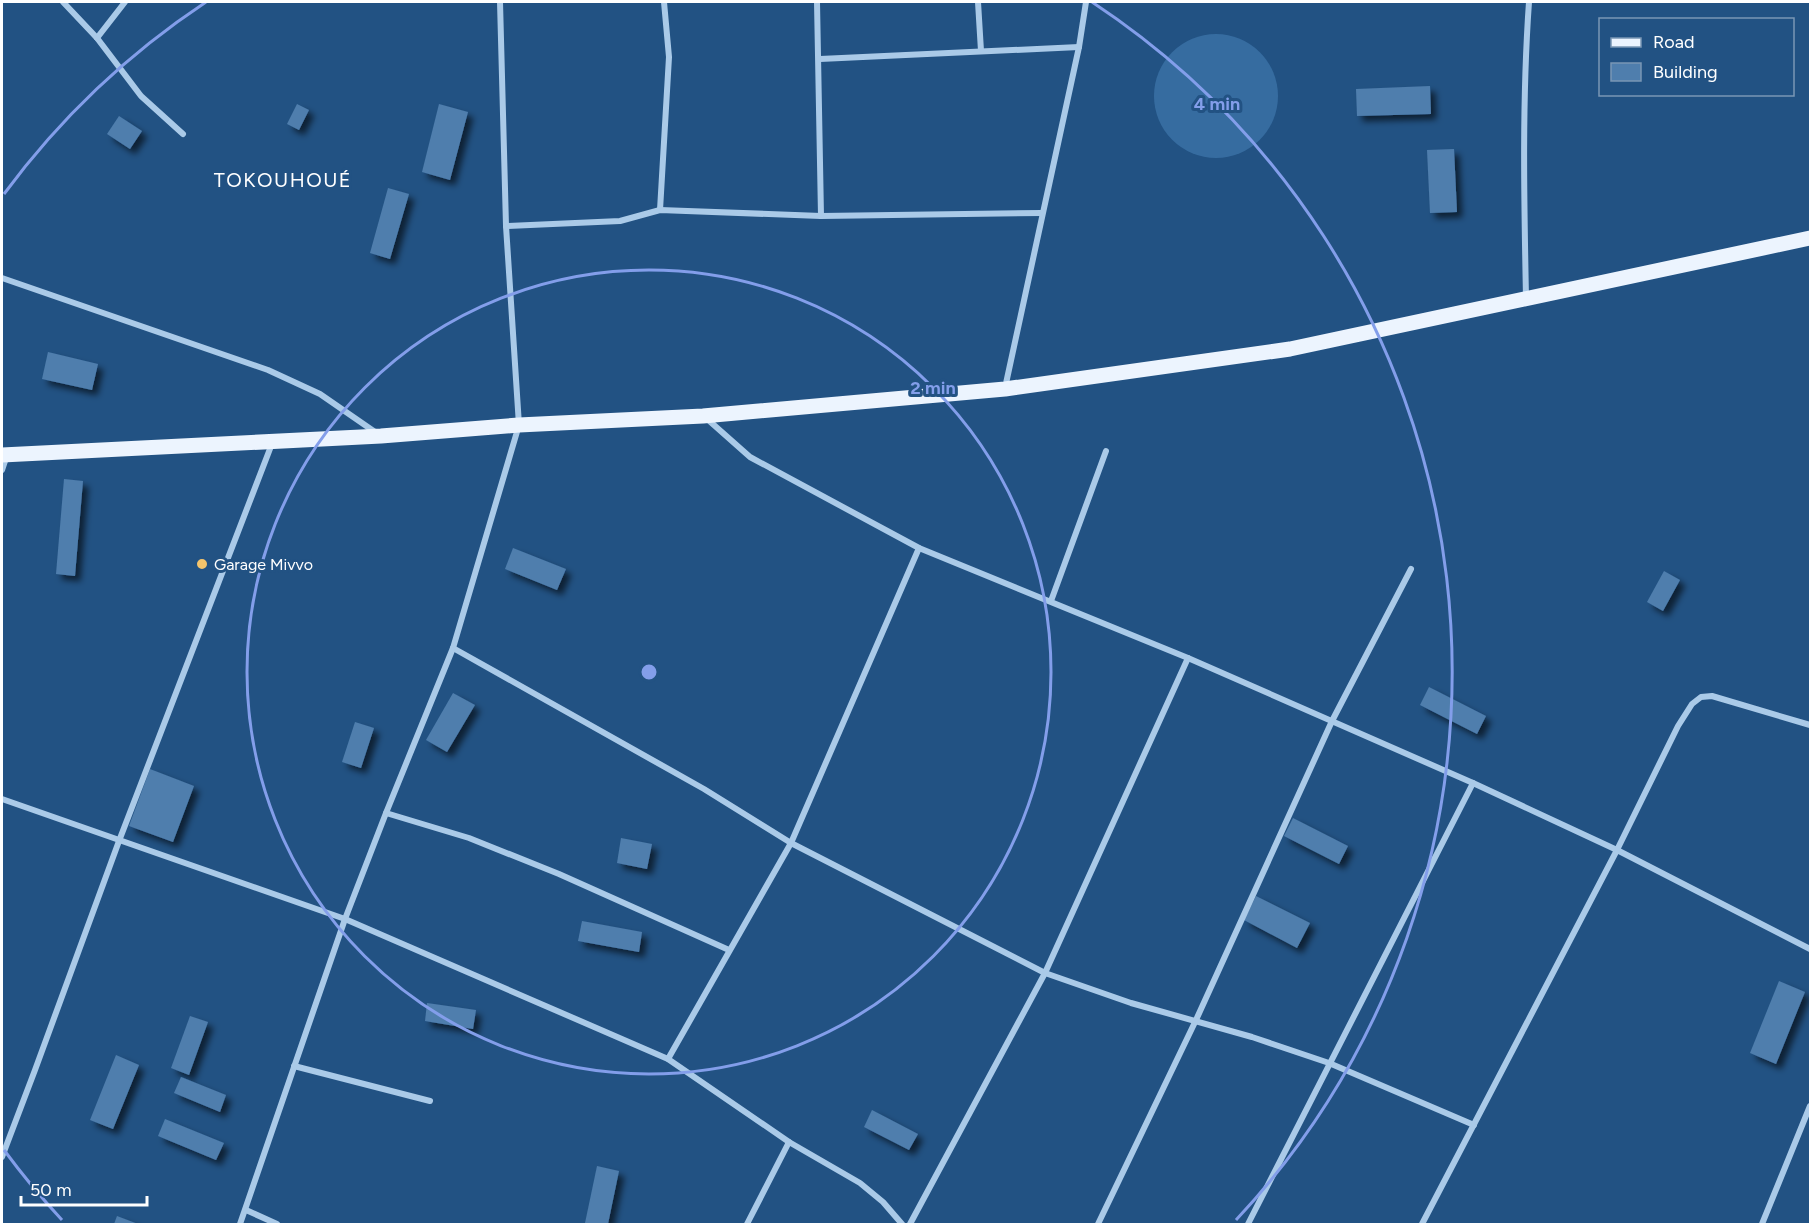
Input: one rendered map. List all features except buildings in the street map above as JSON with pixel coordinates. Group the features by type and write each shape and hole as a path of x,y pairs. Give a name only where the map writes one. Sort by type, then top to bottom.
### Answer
{"main road":[{"path":"4,454 381,436 704,416 1005,390 1290,349 1810,238"}],"street":[{"path":"63,2 97,38 141,96 183,134"},
{"path":"97,38 126,2"},
{"path":"240,1224 345,919 453,648 519,426 506,226 500,2"},
{"path":"660,210 669,57 664,2"},
{"path":"817,2 820,59 821,216"},
{"path":"978,2 981,51"},
{"path":"1005,390 1079,46 1086,2"},
{"path":"1526,300 1525,71 1529,2"},
{"path":"820,59 1079,46"},
{"path":"506,226 620,220 660,210 821,216 1042,213"},
{"path":"2,278 268,370 320,394 381,436"},
{"path":"704,416 750,457 919,548 1188,658 1473,783 1617,850 1810,949"},
{"path":"2,1157 36,1070 118,841 273,441"},
{"path":"1052,601 1106,451"},
{"path":"2,470 4,454"},
{"path":"668,1059 791,843 919,548"},
{"path":"1098,1224 1196,1020 1332,722 1411,569"},
{"path":"453,648 704,789 791,843 1045,973 1131,1003 1196,1020 1329,1063 1474,1125"},
{"path":"910,1224 1045,973 1188,658"},
{"path":"1422,1224 1617,850 1678,726 1692,704 1701,697 1712,696 1810,724"},
{"path":"1248,1224 1473,783"},
{"path":"2,799 345,919 668,1059 789,1142 860,1183 883,1202 902,1224"},
{"path":"386,813 469,838 539,866 729,950"},
{"path":"294,1066 430,1101"},
{"path":"1762,1224 1810,1106"},
{"path":"747,1224 789,1142"},
{"path":"246,1210 277,1224"}],"shaded area":[{"path":"1216,34 1240,39 1260,52 1273,72 1278,96 1273,120 1260,140 1240,153 1216,158 1192,153 1172,140 1159,120 1154,96 1159,72 1172,52 1192,39"}],"place":[{"name":"Garage Mivvo","path":"202,564"}],"district":[{"name":"TOKOUHOUÉ","path":"283,180"}]}
